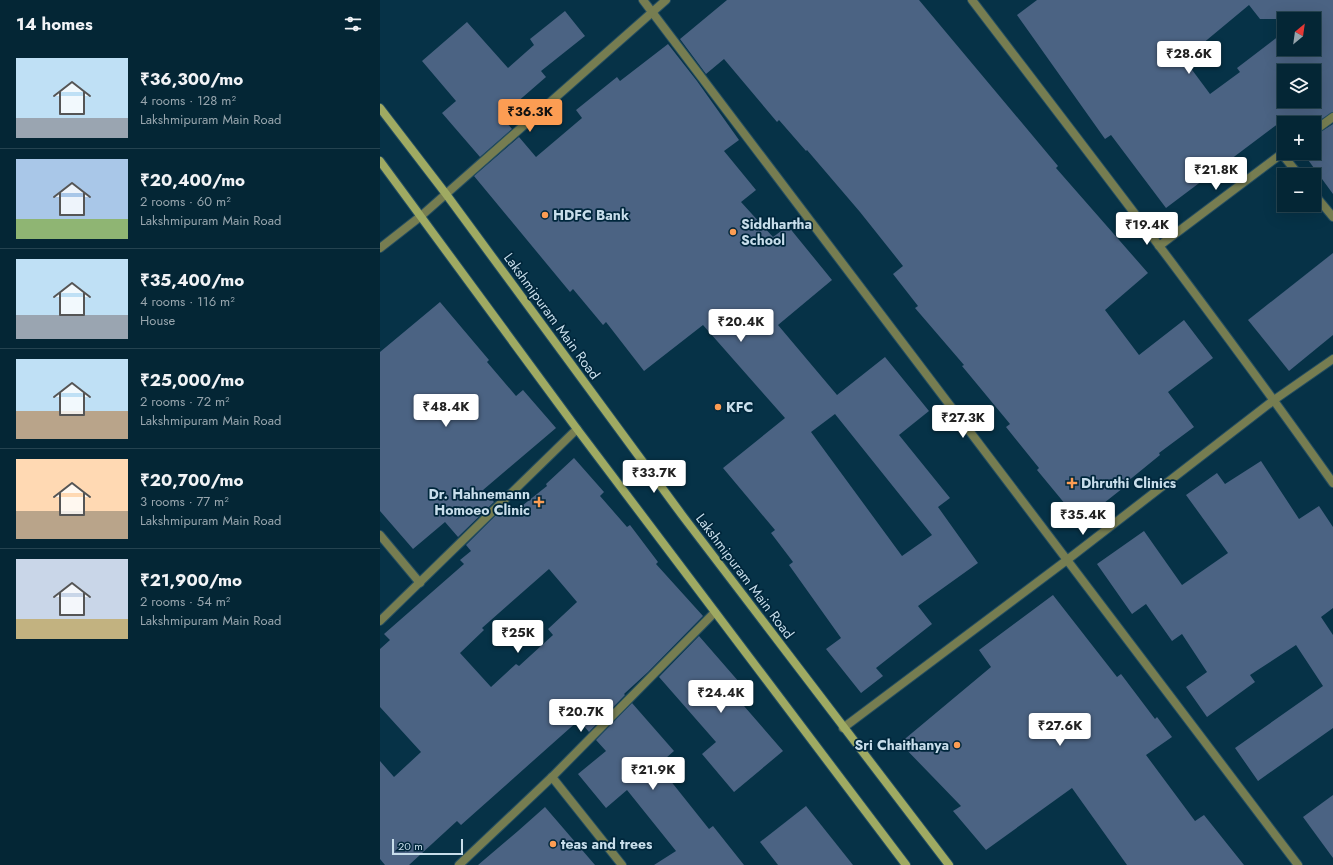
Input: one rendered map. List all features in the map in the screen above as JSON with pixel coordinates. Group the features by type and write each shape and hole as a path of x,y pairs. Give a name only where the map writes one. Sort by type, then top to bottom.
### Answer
{"main road":[{"name":"Lakshmipuram Main Road","path":"380,108 446,194 682,515 949,865"},
{"path":"380,161 577,429 906,865"}],"street":[{"path":"643,0 653,11 1298,865"},
{"path":"380,248 421,216 666,0"},
{"path":"972,0 1159,246 1274,400 1333,483"},
{"path":"1321,126 1333,118"},
{"path":"1159,246 1277,157"},
{"path":"1321,203 1333,218"},
{"path":"843,728 1067,560 1274,400 1333,359"},
{"path":"380,622 577,429"},
{"path":"380,535 420,583"},
{"path":"459,865 552,777 715,612"},
{"path":"552,777 622,865"}],"building":[{"path":"727,0 919,0 1058,166 1056,168 1148,273 1105,310 1139,355 1184,320 1213,358 1168,392 1194,427 1159,453 1160,455 1122,486 1123,488 1080,522 1037,470 1039,468 1006,427 1010,424 962,366 964,365 915,308 918,306 893,274 903,266 860,212 807,150 806,151 779,120 777,122 724,59 706,74 680,39"},
{"path":"1037,0 1333,0 1333,112 1321,120 1321,116 1277,116 1277,125 1166,208 1111,135 1105,139 1017,15","holes":["1249,5 1260,19 1277,19 1277,12 1321,12 1321,56 1277,56 1277,37 1237,68 1240,72 1210,94 1184,59"]},
{"path":"565,11 585,36 541,71 546,77 501,116 512,129 480,157 442,113 456,101 422,61 467,22 508,68 534,45 530,39"},
{"path":"668,44 697,81 739,140 724,151 756,190 741,202 773,237 788,226 832,280 778,325 837,395 885,357 929,411 899,435 950,498 938,507 978,563 918,606 932,624 876,668 883,676 861,693 826,649 841,638 789,565 793,562 771,533 775,530 723,468 785,418 703,325 644,371 606,322 603,325 573,289 570,292 474,176 519,137 536,157 582,118 576,110 617,77 620,81","holes":["835,414 932,535 902,556 811,432"]},
{"path":"1333,124 1333,194 1321,178 1321,168 1314,168 1308,160 1321,160 1321,132"},
{"path":"1333,253 1333,335 1289,371 1248,320"},
{"path":"440,302 489,360 487,362 516,396 523,390 556,428 483,490 494,502 458,537 445,522 413,549 380,511 380,352"},
{"path":"574,458 604,492 600,496 627,527 630,525 658,562 656,564 703,616 648,672 624,694 625,695 589,732 579,720 461,825 457,821 409,865 385,865 380,859 380,761 394,777 421,752 380,707 380,649 390,640 384,634 464,564 460,560 471,551 466,545 501,510 508,517 547,486 546,484","holes":["549,569 577,602 548,629 553,635 519,666 516,664 491,687 460,653 484,630 482,628"]},
{"path":"1261,461 1299,519 1319,506 1333,527 1333,608 1321,617 1333,635 1333,728 1258,781 1235,748 1323,686 1296,645 1250,675 1255,682 1207,717 1186,687 1207,672 1182,634 1172,641 1146,604 1132,614 1097,564 1144,531 1182,585 1228,553 1186,495 1217,473 1225,484"},
{"path":"1053,595 1117,677 1121,674 1155,719 1157,717 1172,737 1146,755 1195,821 1204,815 1244,865 1127,865 1072,788 986,850 953,811 961,806 900,743 991,667 979,650"},
{"path":"699,636 753,698 744,706 783,751 734,792 702,754 716,742 659,677"},
{"path":"632,703 674,751 658,765 709,829 713,826 744,865 654,865 676,851 627,790 606,808 578,774 606,751 596,740"},
{"path":"1333,795 1333,858 1303,817"},
{"path":"806,806 853,865 778,865 760,842"},
{"name":"teas and trees","path":"545,807 595,865 478,865 518,831"}],"place":[{"name":"HDFC Bank","path":"545,215"},
{"name":"Siddhartha School","path":"733,232"},
{"name":"KFC","path":"718,407"},
{"name":"Dhruthi Clinics","path":"1072,483"},
{"name":"Dr. Hahnemann Homoeo Clinic","path":"539,502"},
{"name":"Sri Chaithanya","path":"957,745"},
{"name":"teas and trees","path":"553,844"}]}
